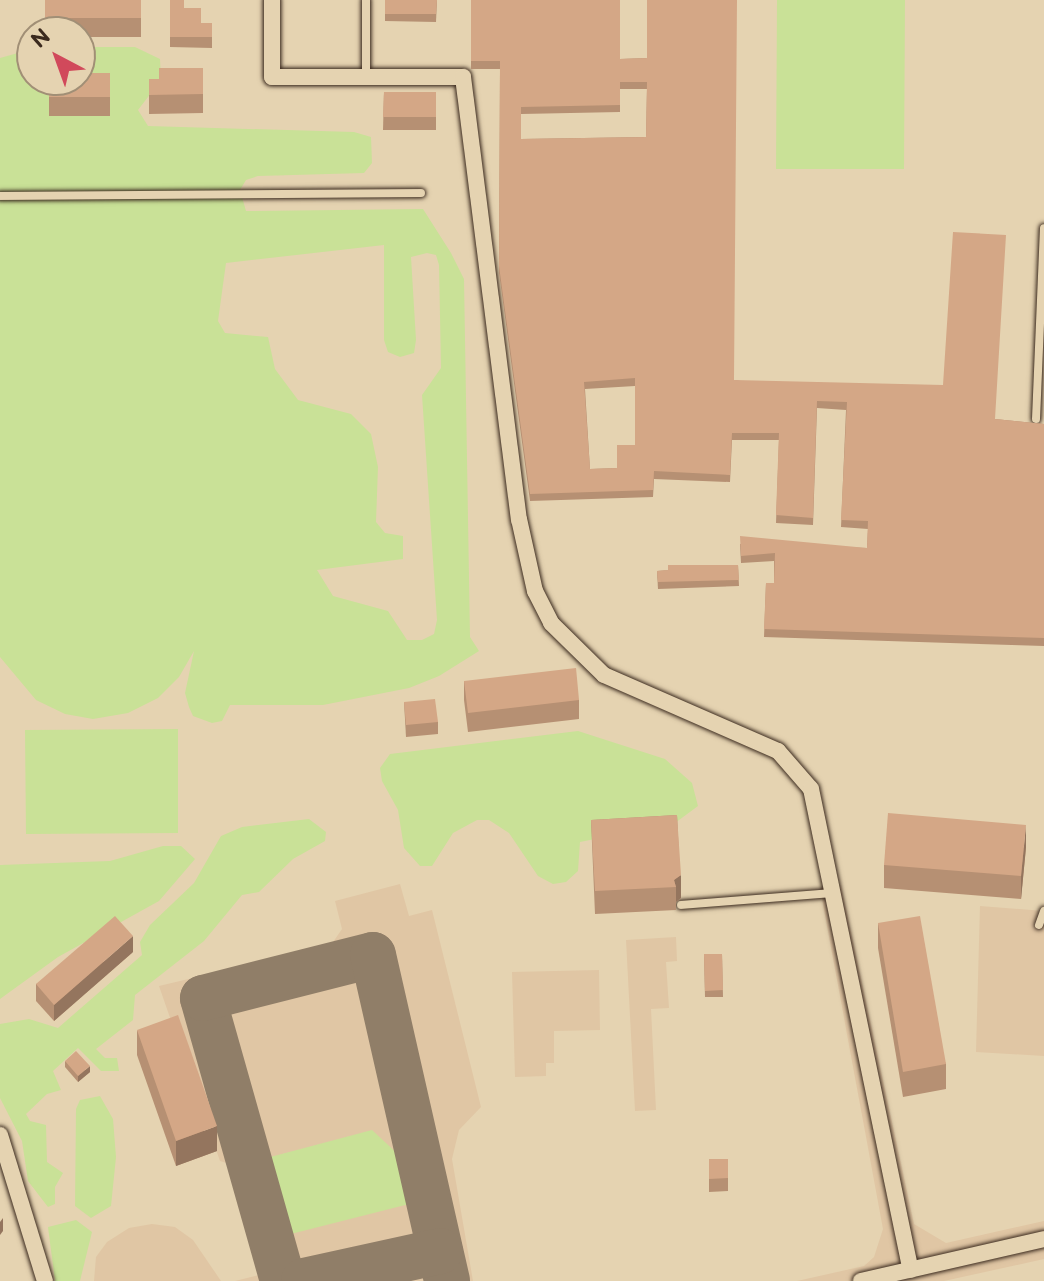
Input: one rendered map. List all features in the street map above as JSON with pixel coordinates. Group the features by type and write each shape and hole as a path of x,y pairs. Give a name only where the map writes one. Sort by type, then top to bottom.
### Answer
{"street":[{"path":"272,0 272,77 463,77 519,519 542,607 564,639 604,675 763,743 788,759 816,799 911,1270"},
{"path":"0,1135 45,1281"},
{"path":"861,1281 1044,1239"}],"lane":[{"path":"366,0 366,77"},
{"path":"0,196 421,193"},
{"path":"1036,419 1044,228"},
{"path":"681,905 835,893"},
{"path":"1039,925 1044,911"}],"shaded area":[{"path":"400,884 409,916 432,910 481,1107 459,1130 452,1159 473,1281 235,1281 267,1273 239,1167 220,1161 159,986 331,945 342,929 335,901"},
{"path":"841,885 914,1224 946,1243 1044,1221 1044,1259 944,1281 797,1281 864,1266 874,1257 883,1229 820,888"},
{"path":"980,906 1044,911 1044,1056 976,1052"},
{"path":"676,937 677,961 666,962 669,1008 651,1009 656,1110 635,1111 626,940"},
{"path":"599,970 600,1030 554,1031 554,1063 546,1063 546,1076 515,1077 512,972"},
{"path":"152,1224 175,1227 193,1240 221,1281 94,1281 96,1257 107,1242 129,1228"}],"green space":[{"path":"777,0 905,0 904,169 776,169"},
{"path":"96,47 135,47 160,59 161,80 138,110 148,126 354,132 371,137 372,163 364,173 258,176 246,180 240,190 246,211 423,209 451,253 464,279 470,637 479,651 439,676 409,688 323,705 230,705 222,721 212,723 193,716 185,693 194,651 179,677 158,698 128,713 93,719 65,714 36,700 0,657 0,58 16,54 16,96 96,96","holes":["384,245 384,340 388,352 400,357 414,353 416,340 411,257 427,253 436,255 439,265 441,368 422,395 437,620 434,634 422,640 407,640 388,611 333,596 317,570 403,559 403,536 385,533 376,522 378,467 371,434 351,414 298,400 275,369 268,337 225,333 218,321 226,263"]},
{"path":"178,729 178,833 26,834 25,730"},
{"path":"578,731 665,759 692,783 698,806 675,823 580,842 578,871 566,882 553,884 538,876 509,833 489,820 477,820 453,833 432,866 420,866 404,848 398,810 382,781 380,768 390,754"},
{"path":"309,819 326,832 325,841 293,859 259,892 242,895 204,941 135,995 133,1020 96,1049 105,1058 117,1058 119,1071 101,1071 78,1048 53,1071 61,1090 47,1094 26,1114 30,1121 46,1125 47,1162 63,1173 55,1187 55,1204 48,1207 28,1181 22,1141 0,1098 0,1024 29,1019 58,1028 142,955 140,942 150,925 194,883 221,836 242,827"},
{"path":"163,846 181,846 195,859 159,901 58,957 0,999 0,865 110,861"},
{"path":"100,1096 113,1119 116,1157 111,1206 91,1218 75,1206 76,1109 80,1100"},
{"path":"372,1130 415,1170 421,1201 279,1237 259,1160"},
{"path":"76,1220 92,1232 80,1281 55,1281 48,1227"}],"building":[{"path":"45,0 141,0 141,18 45,16"},
{"path":"170,0 184,0 184,8 201,8 201,23 212,23 212,37 170,37"},
{"path":"385,0 437,0 436,14 385,14"},
{"path":"471,0 620,0 620,59 647,58 647,0 737,0 734,380 943,385 953,232 1006,235 995,419 1044,424 1044,638 764,629 766,583 774,583 775,553 741,556 740,536 867,548 868,521 841,520 847,402 817,401 813,518 776,515 779,433 732,433 730,475 654,471 653,490 530,494 499,266 500,61 471,61","holes":["620,82 647,82 646,137 521,139 521,107 620,105","635,378 635,445 617,445 617,468 590,469 584,382"]},
{"path":"159,68 203,68 203,94 149,95 149,79 159,79"},
{"path":"96,73 110,73 110,97 49,97 96,96"},
{"path":"384,92 436,92 436,117 383,117"},
{"path":"668,565 738,565 739,580 658,582 657,571 668,570"},
{"path":"576,668 579,700 468,713 464,681"},
{"path":"435,699 438,722 406,725 404,702"},
{"path":"888,813 1026,825 1021,876 884,865"},
{"path":"677,815 681,875 674,880 676,887 595,891 591,820"},
{"path":"115,916 133,936 54,1005 36,984"},
{"path":"920,916 946,1064 903,1072 878,923"},
{"path":"704,954 722,954 723,990 705,991"},
{"path":"178,1015 217,1126 176,1141 137,1030"},
{"path":"76,1051 90,1066 78,1076 65,1061"},
{"path":"709,1159 728,1159 728,1178 709,1179"}],"taxiway":[{"path":"283,1281 203,998 373,955 447,1281"},
{"path":"304,1281 440,1251"}]}
